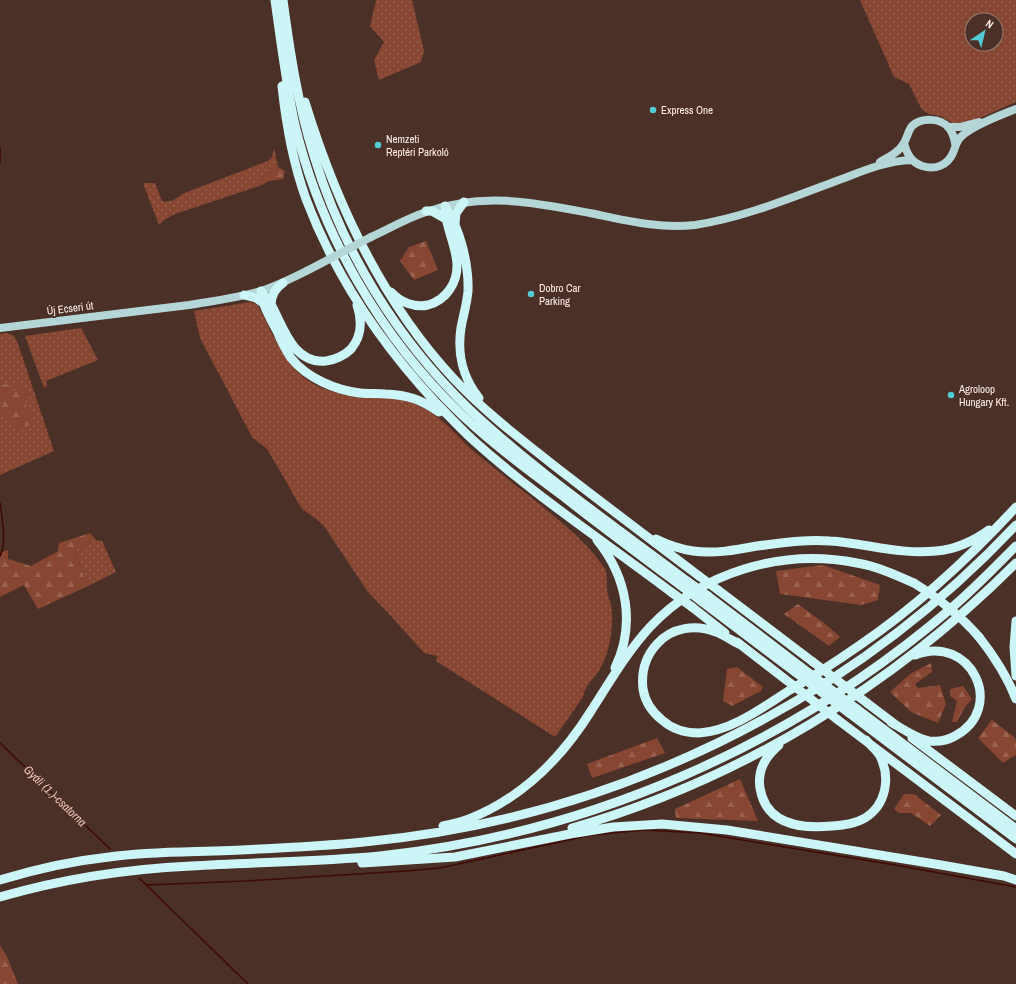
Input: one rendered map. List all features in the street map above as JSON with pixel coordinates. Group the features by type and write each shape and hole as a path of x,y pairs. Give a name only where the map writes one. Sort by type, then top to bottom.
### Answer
{"highway":[{"path":"275,0 305,127 327,195 340,226 358,263 378,297 399,328 446,386 495,432 683,583 853,711 1016,830"},
{"path":"283,0 284,38 278,50 288,131 306,198 323,239 353,295 396,356 422,387 473,440 504,466 1016,854"},
{"path":"284,38 295,52 302,90 329,172 354,230 384,286 405,318 430,352 454,379 489,413 556,467 1016,816"},
{"path":"455,224 456,213 464,202"},
{"path":"384,286 398,298 419,306 437,301 449,292 456,279 457,266 455,251 446,219 445,206"},
{"path":"445,206 455,224 464,256 467,276 467,300 460,336 464,370 471,387 489,413"},
{"path":"426,211 432,212 446,219"},
{"path":"267,303 274,292 283,283"},
{"path":"261,291 295,348 307,358 321,361 342,356 348,352 356,342 360,321 353,295"},
{"path":"244,295 267,303 282,342 291,358 304,370 323,383 344,390 362,393 404,395 425,402 455,422"},
{"path":"626,521 654,538 678,548 693,551 727,551 779,543 816,541 848,543 904,551 924,552 948,549 963,544 984,533 1013,510"},
{"path":"741,645 718,633 700,628 680,630 661,640 649,654 643,674 644,693 651,708 658,717 671,727 685,732 699,733 724,727 759,710 838,660 885,627 946,576 990,535 1013,510"},
{"path":"0,880 30,871 111,856 299,847 401,839 497,821 576,800 608,789 685,759 730,738 800,699 869,654 911,622 943,595 1016,525"},
{"path":"587,529 608,555 617,570 623,586 627,610 627,626 621,654 605,689"},
{"path":"0,897 65,881 128,871 188,866 306,861 403,853 438,848 550,823 599,808 646,791 695,770 777,730 888,658 947,611 1016,546"},
{"path":"401,839 468,820 493,808 520,792 544,772 558,757 645,633 666,612 696,590 735,571 765,563 806,558 836,560 858,563 882,570 914,583 945,603 962,618 979,637 1006,676 1016,699"},
{"path":"525,842 588,824 641,805 706,778 786,739 845,703 909,658 973,605 1016,563"},
{"path":"1016,621 1014,647 1016,676"},
{"path":"891,722 918,738 930,741 941,741 951,738 970,726 979,708 980,690 978,683 971,668 959,658 950,654 936,651 927,652 909,658"},
{"path":"853,711 1016,839"},
{"path":"786,739 773,750 765,760 759,777 761,793 764,802 779,818 788,823 806,827 849,824 864,818 874,811 882,798 886,784 886,774 879,755 866,740"},
{"path":"306,861 327,864 455,857 525,842 613,827 638,825 678,825 727,830 955,868 1016,880"}],"main road":[{"path":"904,143 907,153 912,160 920,165 930,168 939,167 945,164 949,159 955,143 963,134 991,119 1016,109"},
{"path":"872,168 898,150 904,143 912,126 920,121 929,119 948,127 953,134 955,143"},
{"path":"948,127 960,127 991,119"},
{"path":"872,168 890,162 912,160"},
{"name":"Új Ecseri út","path":"0,328 189,305 261,291 283,283 371,237 426,211 464,202 480,200 527,201 653,225 692,225 728,218 872,168"}],"green space":[{"path":"376,0 412,0 424,51 421,62 379,80 374,60 384,42 370,26"},
{"path":"860,0 1016,0 1016,102 973,121 954,124 940,116 929,114 924,111 909,84 894,77"},
{"path":"274,148 278,167 256,181 257,184 262,185 175,214 164,220 159,225 143,183 155,183 162,201 170,201 182,194 268,161 272,157"},
{"path":"278,167 285,171 283,179 269,181 262,185 256,184 256,181"},
{"path":"426,241 438,270 414,280 400,261 409,247"},
{"path":"251,302 256,304 260,309 288,360 298,372 310,382 325,389 343,394 395,399 409,402 416,404 430,412 477,454 566,526 595,555 605,569 607,576 607,590 612,610 612,628 608,649 600,669 588,686 583,697 555,737 436,661 437,656 424,653 368,592 324,526 302,509 267,449 252,437 200,338 194,311"},
{"path":"81,328 98,360 46,381 47,386 44,388 25,336"},
{"path":"6,333 13,335 17,341 54,451 0,475 0,334"},
{"path":"7,383 11,390 17,390 18,385 22,386 28,393 25,401 27,410 34,415 34,420 29,425 17,428 13,420 3,420 1,394 4,392 3,385"},
{"path":"90,533 96,540 75,551 88,586 38,609 24,585 0,597 0,556 2,552 8,550 8,559 31,566 58,551 59,543"},
{"path":"96,540 102,541 116,572 88,586 75,550"},
{"path":"823,565 880,585 878,600 861,605 780,594 776,571"},
{"path":"798,604 840,637 829,646 784,614"},
{"path":"931,663 932,672 915,684 918,688 940,685 946,704 938,723 911,712 890,692 910,674"},
{"path":"737,667 763,687 761,691 732,706 723,701 727,669"},
{"path":"963,686 972,699 965,707 957,722 952,722 957,701 950,696 950,689"},
{"path":"992,720 1016,740 1016,755 1003,763 978,738"},
{"path":"657,738 665,753 592,778 587,764"},
{"path":"740,779 758,821 676,818 675,809"},
{"path":"904,794 914,794 941,815 930,826 911,813 899,813 894,809"},
{"path":"0,945 7,957 18,984 0,984"}],"waterway":[{"path":"0,148 0,162"},
{"path":"0,503 4,538 0,556"},
{"name":"Gyáli (1.)-csatorna","path":"0,743 110,849"},
{"path":"146,885 246,881 440,868 591,835 644,830 700,833 901,866 1016,887"},
{"name":"Gyáli (1.)-csatorna","path":"139,878 248,984"}],"place":[{"name":"Express One","path":"653,110"},
{"name":"Nemzeti Reptéri Parkoló","path":"378,145"},
{"name":"Dobro Car Parking","path":"531,294"},
{"name":"Agroloop Hungary Kft.","path":"951,395"}]}
